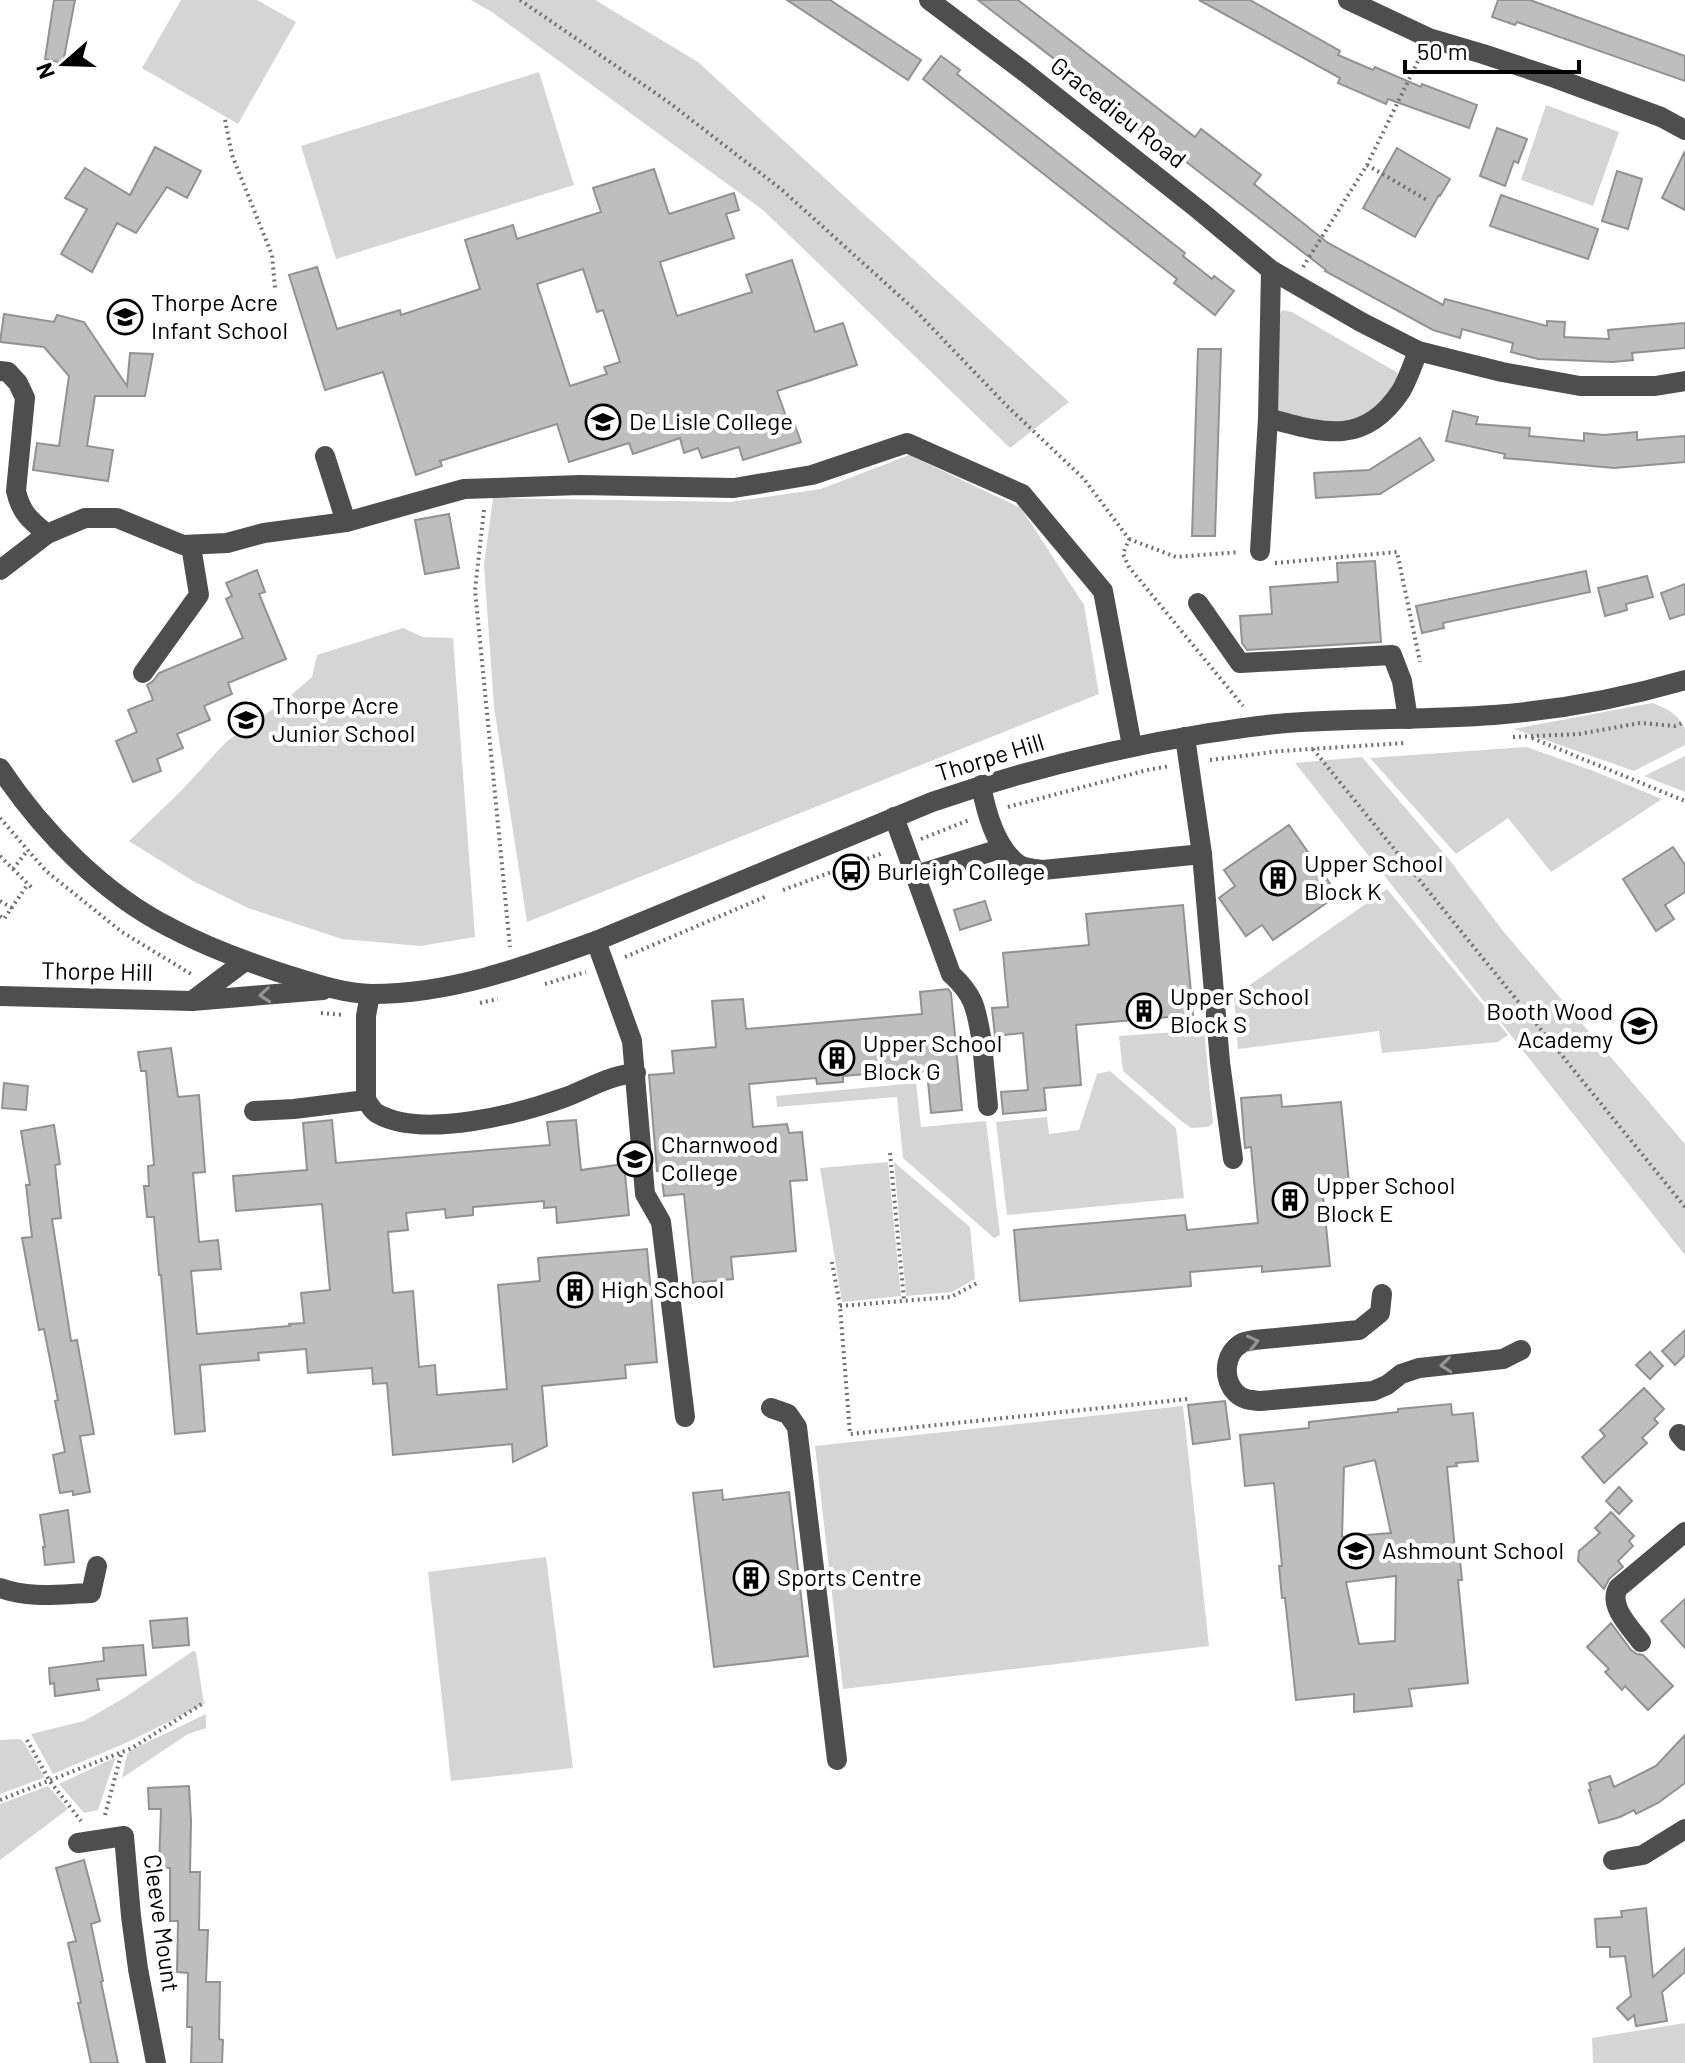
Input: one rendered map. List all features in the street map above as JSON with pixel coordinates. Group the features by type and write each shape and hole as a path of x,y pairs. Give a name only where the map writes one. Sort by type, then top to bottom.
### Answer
{"street":[{"name":"Gracedieu Road","path":"929,0 1026,73 1271,270 1418,351 1502,372 1580,386 1655,386 1685,381"},
{"path":"1348,0 1429,38 1555,78 1661,117 1685,130"},
{"path":"1260,551 1268,418 1271,270"},
{"path":"1268,418 1312,430 1345,431 1369,425 1402,389 1418,351"},
{"path":"0,371 8,372 25,398 16,491 19,504 27,517 47,534"},
{"path":"0,570 47,534 85,518 117,518 183,545 227,543 264,533 346,522 464,489 580,485 734,488 812,475 907,443 1022,494 1103,591 1132,746"},
{"path":"325,456 346,522"},
{"path":"143,673 199,595 191,546"},
{"path":"1198,603 1240,663 1392,655 1402,681 1408,719"},
{"name":"Thorpe Hill","path":"0,768 52,836 76,860 169,928 245,961 339,989 370,994 466,983 512,970 596,941 894,817 981,785 1132,746 1259,725 1496,715 1631,694 1685,682"},
{"path":"1185,737 1202,854 1220,1062 1233,1159"},
{"path":"981,785 986,813 1003,848 1020,866 1043,870 1202,854"},
{"path":"894,817 951,974 974,1001 983,1048 988,1106"},
{"path":"916,875 1003,848"},
{"path":"596,941 632,1041 645,1194 661,1222 685,1417"},
{"path":"192,1001 245,961"},
{"name":"Thorpe Hill","path":"0,996 192,1001 339,989"},
{"path":"370,994 366,1016 366,1100 375,1113 393,1120 435,1126 509,1114 563,1098 621,1074 636,1073"},
{"path":"254,1111 366,1100"},
{"path":"1382,1294 1380,1313 1359,1330 1241,1343 1231,1353 1226,1366 1236,1393 1247,1400 1260,1401 1373,1391 1401,1374 1419,1368 1503,1359 1521,1350"},
{"path":"771,1408 788,1414 797,1427 837,1760"},
{"path":"1641,1642 1616,1605 1614,1595 1618,1588 1685,1532"},
{"path":"0,1588 17,1594 91,1593 97,1566"},
{"path":"1613,1860 1643,1855 1681,1832"},
{"name":"Cleeve Mount","path":"78,1843 124,1836 136,1956 156,2063"}],"path":[{"path":"520,0 667,101 781,189 914,309 1006,405 1084,479 1129,539 1176,557 1260,551 1275,564 1397,552 1422,673"},
{"path":"1293,283 1367,165 1429,38"},
{"path":"225,120 232,155 272,255 275,288"},
{"path":"1367,165 1427,200"},
{"path":"487,488 475,590 512,970"},
{"path":"1129,539 1123,554 1129,567 1280,751 1313,749 1685,1207"},
{"path":"1685,722 1675,726 1640,723 1579,734 1527,737 1685,801"},
{"path":"13,869 28,850"},
{"path":"0,856 33,889"},
{"path":"0,916 4,919 28,884"},
{"path":"0,901 12,908"},
{"path":"8,914 16,918"},
{"path":"890,1153 904,1300"},
{"path":"832,1262 840,1306 850,1434 1188,1399"},
{"path":"840,1306 951,1297 977,1283"},
{"path":"0,1800 132,1748 205,1702"},
{"path":"27,1740 49,1780 82,1822"},
{"path":"94,1818 106,1815 122,1751"}],"shaded area":[{"path":"181,0 257,0 296,22 238,124 142,68"},
{"path":"471,0 595,0 698,62 1069,402 1010,448 763,210 492,12"},
{"path":"539,72 574,185 336,259 301,146"},
{"path":"1546,105 1619,132 1593,206 1521,180"},
{"path":"1282,310 1292,312 1398,373 1392,393 1381,409 1337,427 1278,411 1279,316"},
{"path":"909,455 1021,508 1084,605 1099,694 527,922 494,707 484,565 493,498 730,502 821,489"},
{"path":"403,628 423,637 453,638 475,937 420,946 342,939 248,908 193,881 129,841 226,742 312,677 317,655"},
{"path":"1652,703 1680,720 1685,730 1685,745 1634,771 1514,729"},
{"path":"1527,747 1662,799 1551,872 1508,818 1456,854 1370,758"},
{"path":"1685,756 1685,792 1644,776"},
{"path":"1362,757 1448,858 1503,931 1685,1144 1685,1255 1295,763"},
{"path":"1387,889 1508,1035 1498,1042 1382,1053 1379,1031 1238,1049 1234,996"},
{"path":"1204,1030 1213,1123 1208,1127 1191,1128 1123,1071 1119,1036"},
{"path":"1110,1071 1176,1128 1184,1198 1007,1215 996,1122 1047,1117 1049,1134 1079,1130 1097,1074"},
{"path":"916,1083 921,1127 986,1121 1000,1235 994,1238 903,1158 897,1097 777,1107 776,1096"},
{"path":"888,1162 901,1296 842,1302 820,1168"},
{"path":"894,1162 970,1227 975,1279 952,1292 906,1296"},
{"path":"1183,1406 1209,1646 843,1689 815,1446"},
{"path":"546,1557 573,1768 451,1781 428,1572"},
{"path":"193,1651 196,1652 204,1704 128,1742 53,1774 31,1734 84,1721"},
{"path":"206,1714 206,1728 188,1734 122,1778 127,1754 131,1750"},
{"path":"19,1739 44,1776 0,1794 0,1740"},
{"path":"114,1758 98,1810 84,1813 59,1784"},
{"path":"48,1786 68,1809 0,1860 0,1804"},
{"path":"1685,2023 1685,2063 1593,2063 1592,2038"}],"building":[{"path":"54,0 75,0 63,63 45,59"},
{"path":"787,0 830,0 921,60 908,80"},
{"path":"978,0 1018,0 1195,137 1201,129 1261,175 1254,184 1328,243 1443,305 1445,299 1547,326 1547,321 1565,322 1564,337 1609,339 1608,330 1685,323 1685,348 1632,353 1633,360 1613,362 1538,359 1511,352 1513,343 1462,329 1460,338 1433,330 1325,271 1172,151 1129,123 1132,119"},
{"path":"1199,0 1250,0 1340,51 1338,55 1477,105 1469,128 1388,99 1386,104 1338,83 1340,78"},
{"path":"1498,0 1530,0 1685,56 1685,81 1517,22 1515,25 1492,17"},
{"path":"941,56 960,70 957,74 1185,253 1183,256 1212,279 1214,276 1234,291 1215,315 1174,283 1177,279 923,79"},
{"path":"1497,128 1527,139 1518,163 1514,161 1505,186 1480,176"},
{"path":"155,147 201,171 187,198 167,187 136,233 117,223 92,272 61,254 87,209 65,198 85,168 130,195"},
{"path":"1397,148 1450,179 1415,237 1363,208"},
{"path":"1685,151 1685,210 1662,198"},
{"path":"654,169 669,214 734,193 739,210 726,214 734,238 660,262 677,316 752,292 746,275 792,260 815,332 843,323 857,365 777,391 789,425 794,423 801,442 743,460 739,447 702,458 698,448 684,453 680,438 633,454 629,443 569,462 557,424 440,461 442,466 416,475 383,372 325,390 289,275 317,267 337,329 400,310 401,315 480,289 465,240 513,225 517,239 601,212 593,188","holes":["583,269 597,312 603,310 620,362 604,367 607,374 570,386 537,284"]},
{"path":"1617,171 1642,179 1628,229 1602,221"},
{"path":"1501,195 1598,229 1588,259 1490,226"},
{"path":"4,314 54,322 57,315 84,322 127,386 130,353 153,354 145,396 95,396 87,446 113,450 108,481 33,470 37,443 59,446 69,376 44,347 0,342"},
{"path":"1198,349 1221,349 1215,536 1192,536"},
{"path":"1453,411 1478,417 1476,424 1530,428 1529,436 1584,441 1584,433 1637,432 1637,440 1685,436 1685,462 1614,468 1504,458 1505,454 1446,441"},
{"path":"1420,438 1434,460 1380,494 1316,498 1314,473 1369,470"},
{"path":"449,514 459,568 425,574 415,520"},
{"path":"1375,561 1381,642 1247,650 1242,643 1240,616 1272,614 1270,587 1338,582 1337,563"},
{"path":"257,570 265,592 259,594 286,659 228,683 232,694 204,706 210,720 177,734 183,748 157,759 161,771 133,782 116,741 137,732 128,710 153,700 147,685 159,673 243,638 226,599 232,596 226,583"},
{"path":"1586,571 1590,592 1443,623 1444,628 1422,633 1416,606"},
{"path":"1647,576 1653,597 1626,604 1627,610 1605,616 1598,588"},
{"path":"1685,584 1685,614 1670,619 1661,593"},
{"name":"Upper School Block K","path":"1289,825 1338,895 1273,940 1262,925 1246,936 1219,898 1235,886 1224,870"},
{"path":"1673,847 1685,865 1685,892 1665,905 1674,919 1656,931 1623,879"},
{"path":"985,901 991,920 960,930 954,910"},
{"name":"Upper School Block S","path":"1183,905 1193,1015 1076,1025 1081,1085 1044,1088 1046,1110 1003,1114 1001,1092 1028,1090 1023,1033 995,1036 992,1008 1008,1007 1003,953 1089,945 1086,914"},
{"path":"948,989 951,993 962,1110 931,1113 927,1071 843,1076 843,1082 817,1084 816,1078 749,1084 753,1127 787,1124 789,1133 802,1132 807,1180 790,1181 796,1251 731,1257 733,1279 693,1283 684,1194 664,1196 661,1171 657,1171 649,1075 674,1073 672,1051 716,1047 712,1001 743,999 746,1029 922,1014 920,992"},
{"name":"High School","path":"171,1048 178,1097 199,1095 205,1172 193,1173 199,1242 218,1240 221,1269 191,1271 197,1334 304,1323 301,1293 330,1290 322,1204 236,1211 233,1176 307,1170 303,1123 332,1120 336,1163 550,1145 547,1122 576,1120 581,1170 624,1164 629,1215 557,1223 556,1207 544,1208 544,1201 473,1207 473,1215 446,1218 445,1209 406,1213 408,1230 388,1232 393,1293 413,1291 419,1367 435,1365 437,1395 507,1389 498,1285 540,1281 538,1258 647,1249 657,1362 625,1365 626,1378 542,1386 547,1446 513,1462 512,1444 393,1455 387,1383 373,1384 372,1368 308,1373 306,1349 258,1353 259,1360 200,1365 205,1431 175,1434 154,1217 147,1217 144,1186 149,1186 148,1166 154,1165 146,1071 141,1071 138,1052"},
{"path":"4,1083 28,1086 26,1110 2,1108"},
{"name":"Upper School Block E","path":"1281,1095 1282,1107 1341,1102 1349,1183 1322,1185 1330,1266 1262,1272 1262,1266 1190,1272 1191,1286 1020,1301 1014,1230 1185,1215 1187,1230 1258,1223 1251,1147 1245,1148 1241,1098"},
{"path":"54,1125 60,1164 55,1165 61,1218 52,1219 71,1341 77,1340 94,1434 80,1436 90,1492 73,1495 73,1491 60,1493 53,1455 65,1452 55,1401 58,1400 44,1329 39,1330 22,1238 32,1237 26,1185 30,1185 21,1131"},
{"path":"1685,1330 1685,1355 1675,1365 1662,1351"},
{"path":"1650,1352 1663,1366 1650,1379 1636,1365"},
{"path":"1644,1388 1664,1409 1654,1419 1658,1423 1642,1438 1647,1443 1604,1483 1582,1457 1605,1436 1600,1430"},
{"path":"1225,1401 1230,1439 1193,1444 1188,1405"},
{"name":"Ashmount School","path":"1451,1404 1452,1415 1473,1413 1478,1461 1447,1467 1455,1550 1459,1550 1462,1580 1458,1580 1468,1683 1409,1689 1412,1706 1354,1712 1354,1694 1296,1700 1285,1598 1282,1598 1274,1483 1245,1486 1240,1435 1309,1428 1309,1422 1398,1412 1398,1409","holes":["1375,1460 1391,1533 1342,1537 1344,1467","1396,1576 1395,1641 1359,1644 1346,1582"]},
{"path":"1619,1487 1632,1501 1619,1514 1606,1501"},
{"name":"Sports Centre","path":"722,1490 723,1500 789,1492 808,1656 714,1667 693,1493"},
{"path":"68,1510 74,1562 45,1565 40,1515"},
{"path":"1611,1512 1634,1536 1629,1541 1633,1546 1618,1561 1623,1567 1609,1579 1604,1589 1578,1561 1579,1551 1600,1533 1595,1528"},
{"path":"1685,1599 1685,1648 1661,1621"},
{"path":"187,1618 189,1645 153,1648 150,1621"},
{"path":"1611,1623 1631,1650 1643,1655 1673,1686 1648,1710 1625,1686 1622,1690 1605,1672 1609,1669 1587,1647"},
{"path":"143,1645 146,1675 97,1679 99,1690 55,1696 49,1668 104,1661 103,1648"},
{"path":"1685,1735 1685,1783 1658,1803 1636,1814 1634,1810 1599,1823 1589,1783 1610,1776 1614,1787 1656,1766"},
{"path":"189,1786 190,1872 200,1872 199,1930 208,1930 206,1982 220,1982 219,2039 223,2040 222,2063 191,2063 192,2027 187,2027 188,1973 177,1972 178,1921 170,1921 170,1868 159,1867 161,1809 149,1809 148,1788"},
{"path":"84,1860 100,1921 91,1924 118,2063 91,2063 78,2003 81,2003 68,1943 76,1941 56,1868"},
{"path":"1646,1908 1653,1977 1685,1948 1685,1972 1662,1992 1667,2021 1636,2026 1634,2015 1628,2020 1617,2008 1631,1996 1625,1956 1610,1957 1610,1947 1597,1947 1595,1919 1622,1917 1621,1911"}],"place":[{"name":"Thorpe Acre Infant School","path":"125,317"},
{"name":"De Lisle College","path":"603,422"},
{"name":"Thorpe Acre Junior School","path":"246,720"},
{"name":"Burleigh College","path":"851,872"},
{"name":"Upper School Block K","path":"1278,878"},
{"name":"Upper School Block S","path":"1144,1011"},
{"name":"Booth Wood Academy","path":"1639,1026"},
{"name":"Upper School Block G","path":"837,1058"},
{"name":"Charnwood College","path":"635,1159"},
{"name":"Upper School Block E","path":"1290,1200"},
{"name":"High School","path":"575,1290"},
{"name":"Ashmount School","path":"1356,1551"},
{"name":"Sports Centre","path":"751,1578"}]}
